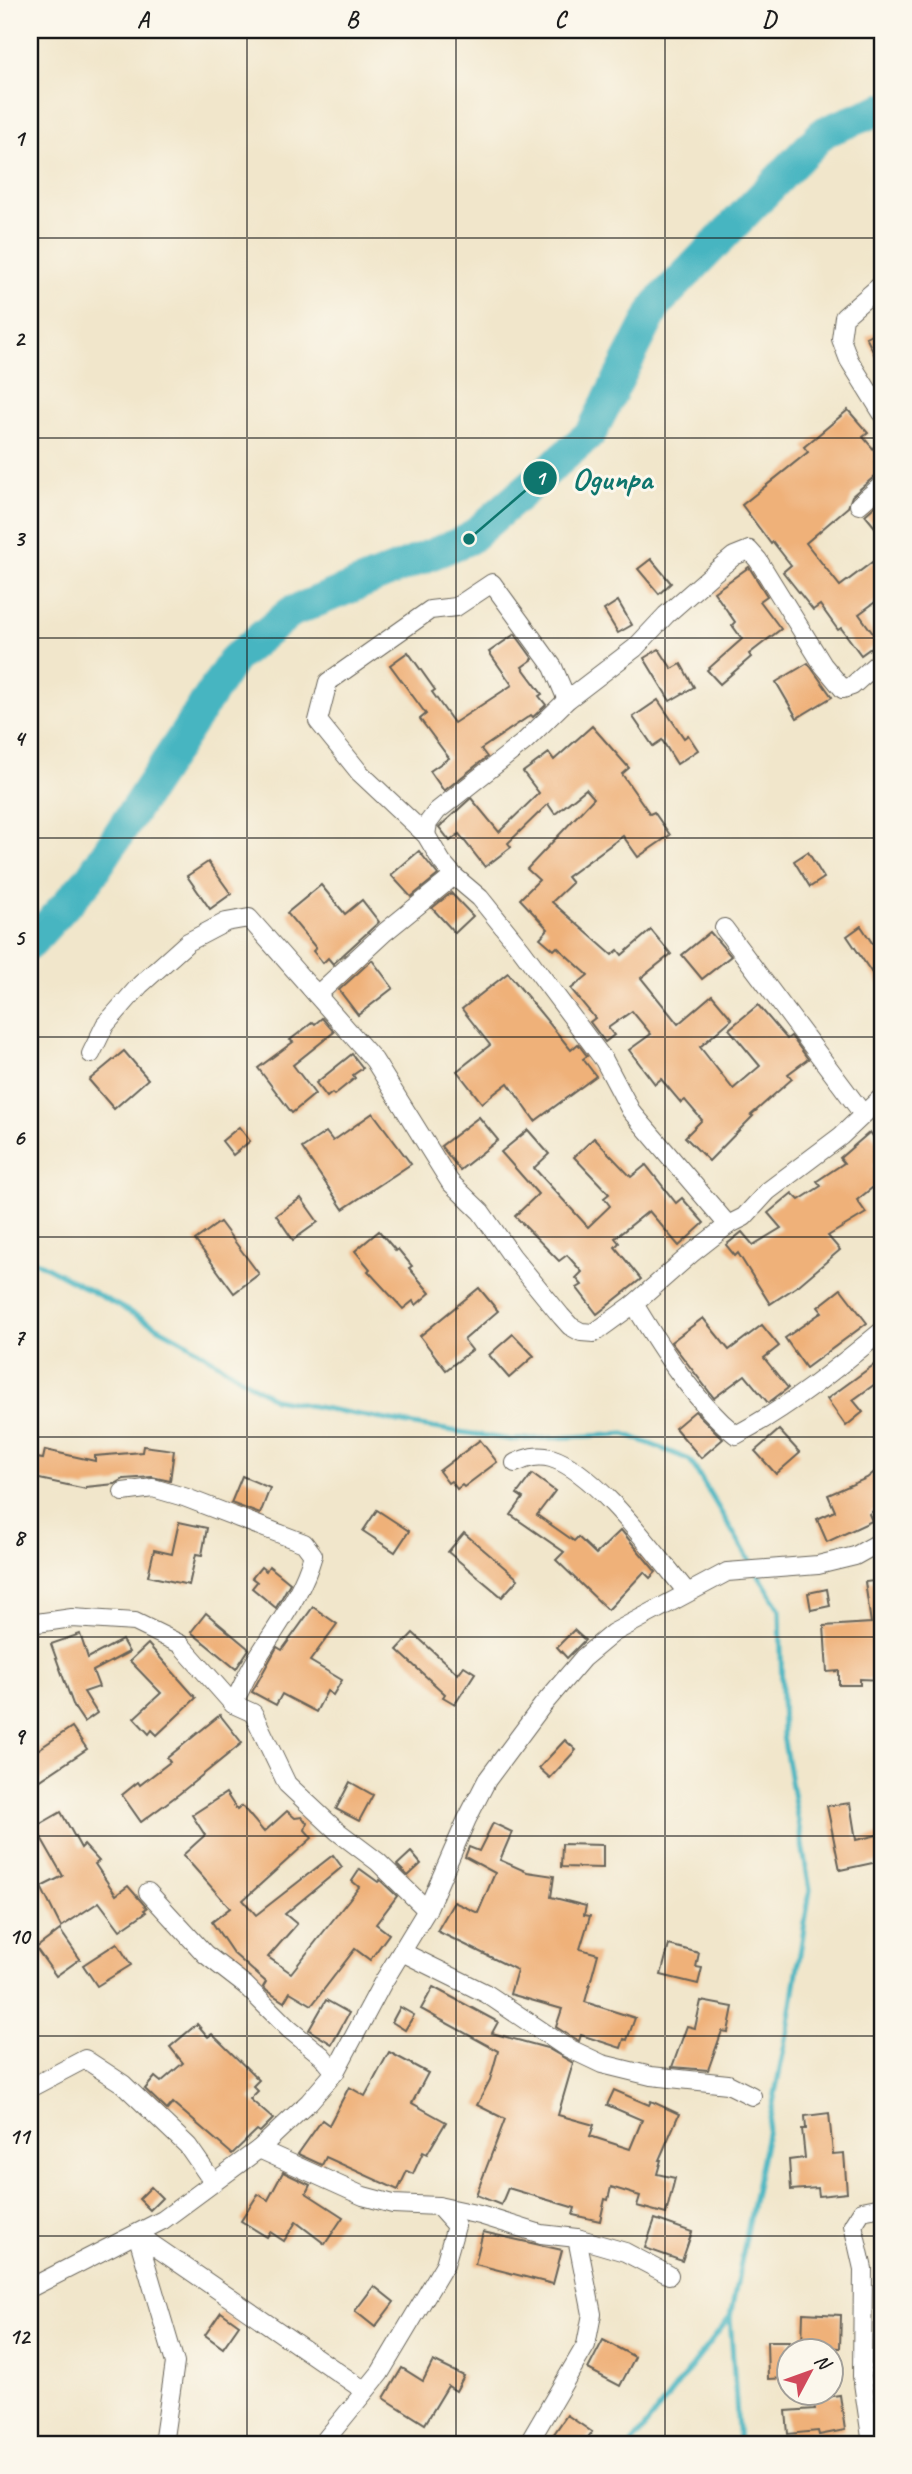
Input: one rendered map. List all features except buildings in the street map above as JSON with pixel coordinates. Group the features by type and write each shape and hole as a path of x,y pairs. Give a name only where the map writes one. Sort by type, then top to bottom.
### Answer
{"street":[{"path":"882,284 844,317 841,339 849,360 882,413"},
{"path":"859,505 882,485"},
{"path":"426,835 428,823 437,811 524,742 567,700 635,648 666,615 734,556 749,551 790,609 823,664 843,689 852,686 882,659"},
{"path":"567,700 553,667 492,583 456,607 430,610 328,682 318,721 360,773 426,835 430,845 454,876 480,898 604,1060 631,1111 728,1225"},
{"path":"249,918 317,995 385,932 454,876"},
{"path":"91,1054 105,1025 140,985 188,942 226,922 249,918"},
{"path":"249,918 374,1060 450,1182 481,1212 512,1256 570,1326 581,1332 594,1333 634,1304 691,1254 728,1225 744,1217 768,1191 841,1136 882,1097"},
{"path":"724,928 863,1114"},
{"path":"634,1304 658,1344 720,1423 736,1435 763,1421 795,1399 882,1331"},
{"path":"514,1463 531,1455 551,1458 573,1469 612,1502 687,1592"},
{"path":"123,1492 153,1488 184,1497 295,1539 304,1544 313,1555 307,1578 282,1622 253,1664 233,1704"},
{"path":"30,2288 163,2220 259,2148 309,2102 335,2072 382,1984 427,1910 487,1780 542,1706 583,1658 612,1633 727,1572 818,1565 855,1556 882,1541"},
{"path":"30,1624 72,1618 135,1622 180,1644 233,1704 253,1713 287,1784 337,1831 377,1862 427,1910"},
{"path":"148,1892 205,1954 245,1985 289,2029 322,2056 335,2072"},
{"path":"401,1952 487,1994 564,2046 602,2064 651,2076 728,2084 751,2096"},
{"path":"30,2088 85,2059 123,2084 188,2146 213,2182"},
{"path":"259,2148 363,2196 393,2204 438,2206 480,2215 541,2234 577,2238 625,2252 669,2275"},
{"path":"322,2444 380,2372 445,2264 456,2226 438,2206"},
{"path":"872,2444 873,2388 862,2376 863,2269 853,2225 862,2211 882,2207"},
{"path":"137,2234 365,2391"},
{"path":"137,2234 175,2363 163,2444"},
{"path":"528,2444 586,2345 592,2314 577,2238"}],"waterway":[{"path":"30,944 89,879 234,659 291,612 469,539 591,433 657,304 824,132 882,109"},
{"path":"30,1258 187,1343 274,1399 512,1440 625,1434 690,1460 753,1566"},
{"path":"739,2444 730,2317 788,2029 810,1890 783,1736 780,1610 758,1574"},
{"path":"632,2444 730,2317"}],"place":[{"name":"Ogunpa","path":"469,539"}]}
